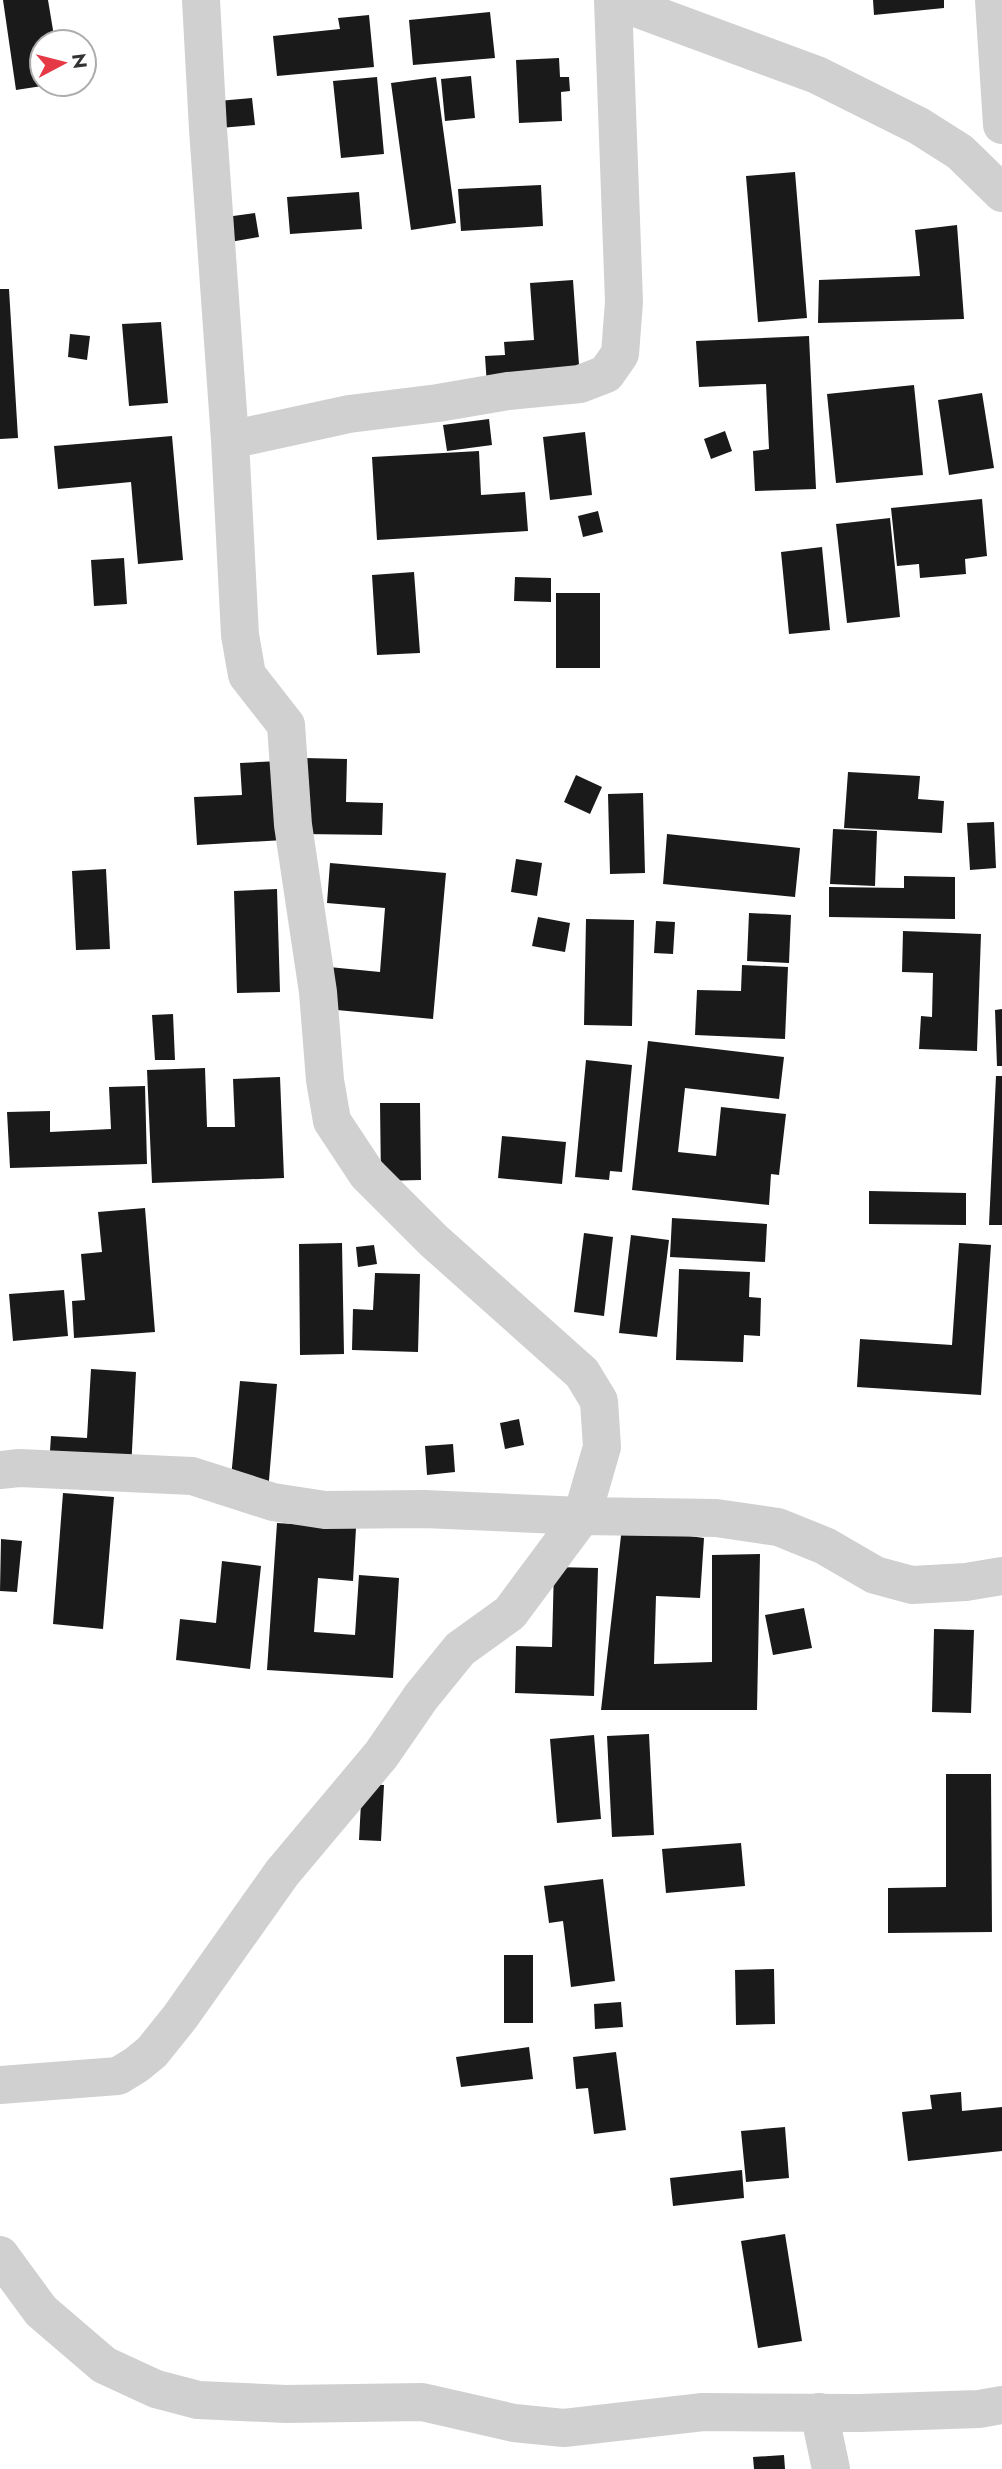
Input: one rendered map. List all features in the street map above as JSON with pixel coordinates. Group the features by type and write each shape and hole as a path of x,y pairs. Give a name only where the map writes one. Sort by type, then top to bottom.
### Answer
{"street":[{"path":"0,2085 118,2076 152,2052 282,1873 381,1755 421,1697 460,1649 510,1613 582,1516 601,1447 599,1401 582,1373 434,1241 367,1174 332,1121 324,1080 318,992 293,825 286,725 247,674 240,635 201,0"},
{"path":"230,440 349,414 508,391 580,384 606,374 620,354 624,302 613,0 817,75 919,125 960,152 1002,192"},
{"path":"994,0 1002,125"},
{"path":"0,1470 19,1468 192,1476 273,1502 325,1510 424,1509 582,1516 716,1518 778,1527 825,1546 875,1575 912,1585 966,1582 1002,1576"},
{"path":"0,2255 41,2311 104,2365 156,2389 198,2400 286,2404 422,2402 514,2423 564,2428 703,2412 979,2409 1002,2405"},
{"path":"819,2412 831,2469"}],"building":[{"path":"3,0 48,0 53,28 28,28 28,88 16,90"},
{"path":"873,0 944,0 944,8 874,15"},
{"path":"490,12 495,58 413,65 409,20"},
{"path":"369,15 374,67 277,76 273,36 340,29 338,18"},
{"path":"559,58 560,77 569,77 570,91 561,92 562,121 519,123 516,60"},
{"path":"471,76 475,118 445,121 441,79"},
{"path":"377,77 384,154 341,158 333,81"},
{"path":"436,77 456,223 411,230 391,83"},
{"path":"252,98 255,125 220,128 218,101"},
{"path":"795,172 807,318 758,322 746,176"},
{"path":"541,185 543,226 461,231 458,189"},
{"path":"359,192 362,229 290,234 287,197"},
{"path":"255,213 259,237 230,242 226,217"},
{"path":"957,225 964,319 818,323 819,280 920,276 915,230"},
{"path":"573,280 580,379 487,386 485,356 505,355 504,342 534,340 530,283"},
{"path":"0,289 9,289 18,438 0,439"},
{"path":"161,322 168,403 129,406 122,324"},
{"path":"70,334 90,336 87,360 68,357"},
{"path":"809,336 816,489 755,491 753,451 769,449 766,384 699,387 696,341"},
{"path":"914,385 923,475 836,483 827,394"},
{"path":"982,393 994,468 949,475 938,400"},
{"path":"489,419 492,445 447,451 443,425"},
{"path":"725,431 732,451 711,459 704,439"},
{"path":"585,432 592,495 550,500 543,437"},
{"path":"172,436 183,560 138,564 131,482 58,489 54,446"},
{"path":"479,451 481,495 525,492 528,531 377,540 372,457"},
{"path":"982,499 987,556 965,559 966,574 920,578 919,564 897,566 891,508"},
{"path":"598,511 603,532 583,537 578,516"},
{"path":"890,518 900,617 847,623 836,524"},
{"path":"822,547 830,630 789,634 781,552"},
{"path":"124,558 127,604 94,606 91,560"},
{"path":"414,572 420,653 377,655 372,575"},
{"path":"515,577 551,578 551,602 514,601"},
{"path":"556,593 600,593 600,668 556,668"},
{"path":"304,758 347,759 346,802 383,803 382,835 302,834"},
{"path":"279,761 284,840 197,845 194,797 242,795 240,763"},
{"path":"848,772 920,776 918,799 944,801 942,833 844,828"},
{"path":"576,775 602,787 590,814 564,802"},
{"path":"643,793 645,873 610,874 608,794"},
{"path":"994,822 996,868 970,870 967,823"},
{"path":"833,829 877,831 875,886 830,884"},
{"path":"667,834 800,848 795,897 663,884"},
{"path":"516,859 542,863 537,896 511,892"},
{"path":"330,863 446,873 433,1019 326,1009 329,967 380,972 385,908 327,903"},
{"path":"106,869 110,949 76,950 72,871"},
{"path":"904,876 955,877 955,919 829,917 829,887 904,888"},
{"path":"277,889 280,992 237,993 234,891"},
{"path":"749,913 791,915 789,963 747,961"},
{"path":"538,917 570,923 565,952 532,946"},
{"path":"586,919 634,920 632,1026 584,1025"},
{"path":"656,921 675,922 673,954 654,953"},
{"path":"903,931 981,934 977,1051 919,1049 921,1016 932,1017 933,973 902,972"},
{"path":"742,965 788,967 785,1039 695,1035 697,990 741,991"},
{"path":"1002,1009 1002,1066 997,1066 995,1010"},
{"path":"173,1014 175,1060 155,1060 152,1015"},
{"path":"648,1041 784,1057 779,1099 685,1088 678,1152 716,1156 721,1107 786,1114 779,1175 771,1174 769,1205 632,1190"},
{"path":"586,1060 632,1065 622,1172 610,1171 609,1180 575,1177"},
{"path":"205,1068 207,1127 235,1127 233,1079 280,1077 284,1178 152,1183 147,1070"},
{"path":"996,1076 1002,1076 1002,1225 989,1225"},
{"path":"145,1086 147,1164 10,1168 7,1112 50,1111 50,1132 111,1129 109,1087"},
{"path":"380,1103 420,1103 421,1180 381,1181"},
{"path":"502,1136 566,1142 562,1184 498,1178"},
{"path":"869,1191 966,1193 966,1225 869,1224"},
{"path":"145,1208 155,1332 74,1338 72,1301 85,1300 81,1254 102,1252 98,1212"},
{"path":"672,1218 767,1224 765,1262 670,1257"},
{"path":"584,1233 613,1237 604,1316 574,1312"},
{"path":"631,1235 669,1240 657,1337 619,1333"},
{"path":"342,1243 344,1354 300,1355 299,1244"},
{"path":"959,1243 991,1245 981,1395 857,1387 860,1339 952,1345"},
{"path":"374,1245 377,1264 358,1267 356,1247"},
{"path":"679,1269 750,1272 749,1297 761,1298 760,1336 744,1335 743,1362 676,1360"},
{"path":"375,1273 420,1274 418,1352 352,1350 353,1309 373,1310"},
{"path":"64,1290 68,1336 13,1341 9,1294"},
{"path":"91,1369 136,1372 131,1470 49,1465 51,1436 87,1438"},
{"path":"240,1381 277,1384 268,1492 230,1489"},
{"path":"519,1419 524,1445 505,1449 500,1423"},
{"path":"453,1444 455,1472 427,1475 425,1446"},
{"path":"63,1493 114,1497 103,1629 53,1624"},
{"path":"277,1523 356,1528 353,1581 318,1578 314,1632 355,1635 359,1575 399,1578 393,1678 267,1670"},
{"path":"622,1527 704,1538 700,1598 656,1596 654,1664 712,1662 712,1555 760,1554 757,1710 601,1710"},
{"path":"1,1539 22,1541 17,1592 0,1591"},
{"path":"222,1561 261,1566 250,1669 176,1660 180,1619 216,1623"},
{"path":"554,1567 598,1568 594,1696 515,1693 516,1646 552,1647"},
{"path":"804,1608 812,1648 773,1655 765,1615"},
{"path":"934,1629 974,1630 971,1713 932,1712"},
{"path":"649,1734 654,1835 612,1837 607,1736"},
{"path":"594,1735 601,1819 557,1823 550,1739"},
{"path":"946,1774 991,1774 992,1932 888,1933 888,1888 946,1887"},
{"path":"362,1784 384,1785 381,1841 359,1840"},
{"path":"741,1843 745,1886 666,1893 662,1849"},
{"path":"603,1879 615,1981 571,1987 563,1921 549,1923 544,1886"},
{"path":"504,1955 533,1955 533,2023 504,2023"},
{"path":"774,1969 775,2024 736,2025 735,1970"},
{"path":"621,2002 623,2027 595,2029 594,2004"},
{"path":"529,2047 533,2079 461,2087 456,2057"},
{"path":"616,2052 626,2130 594,2134 588,2088 576,2089 573,2057"},
{"path":"961,2092 962,2111 1002,2107 1002,2151 908,2161 902,2112 932,2109 930,2095"},
{"path":"785,2127 789,2178 746,2182 741,2131"},
{"path":"742,2170 744,2198 673,2206 670,2178"},
{"path":"785,2234 802,2341 758,2348 741,2241"},
{"path":"784,2455 785,2469 754,2469 753,2457"}]}
